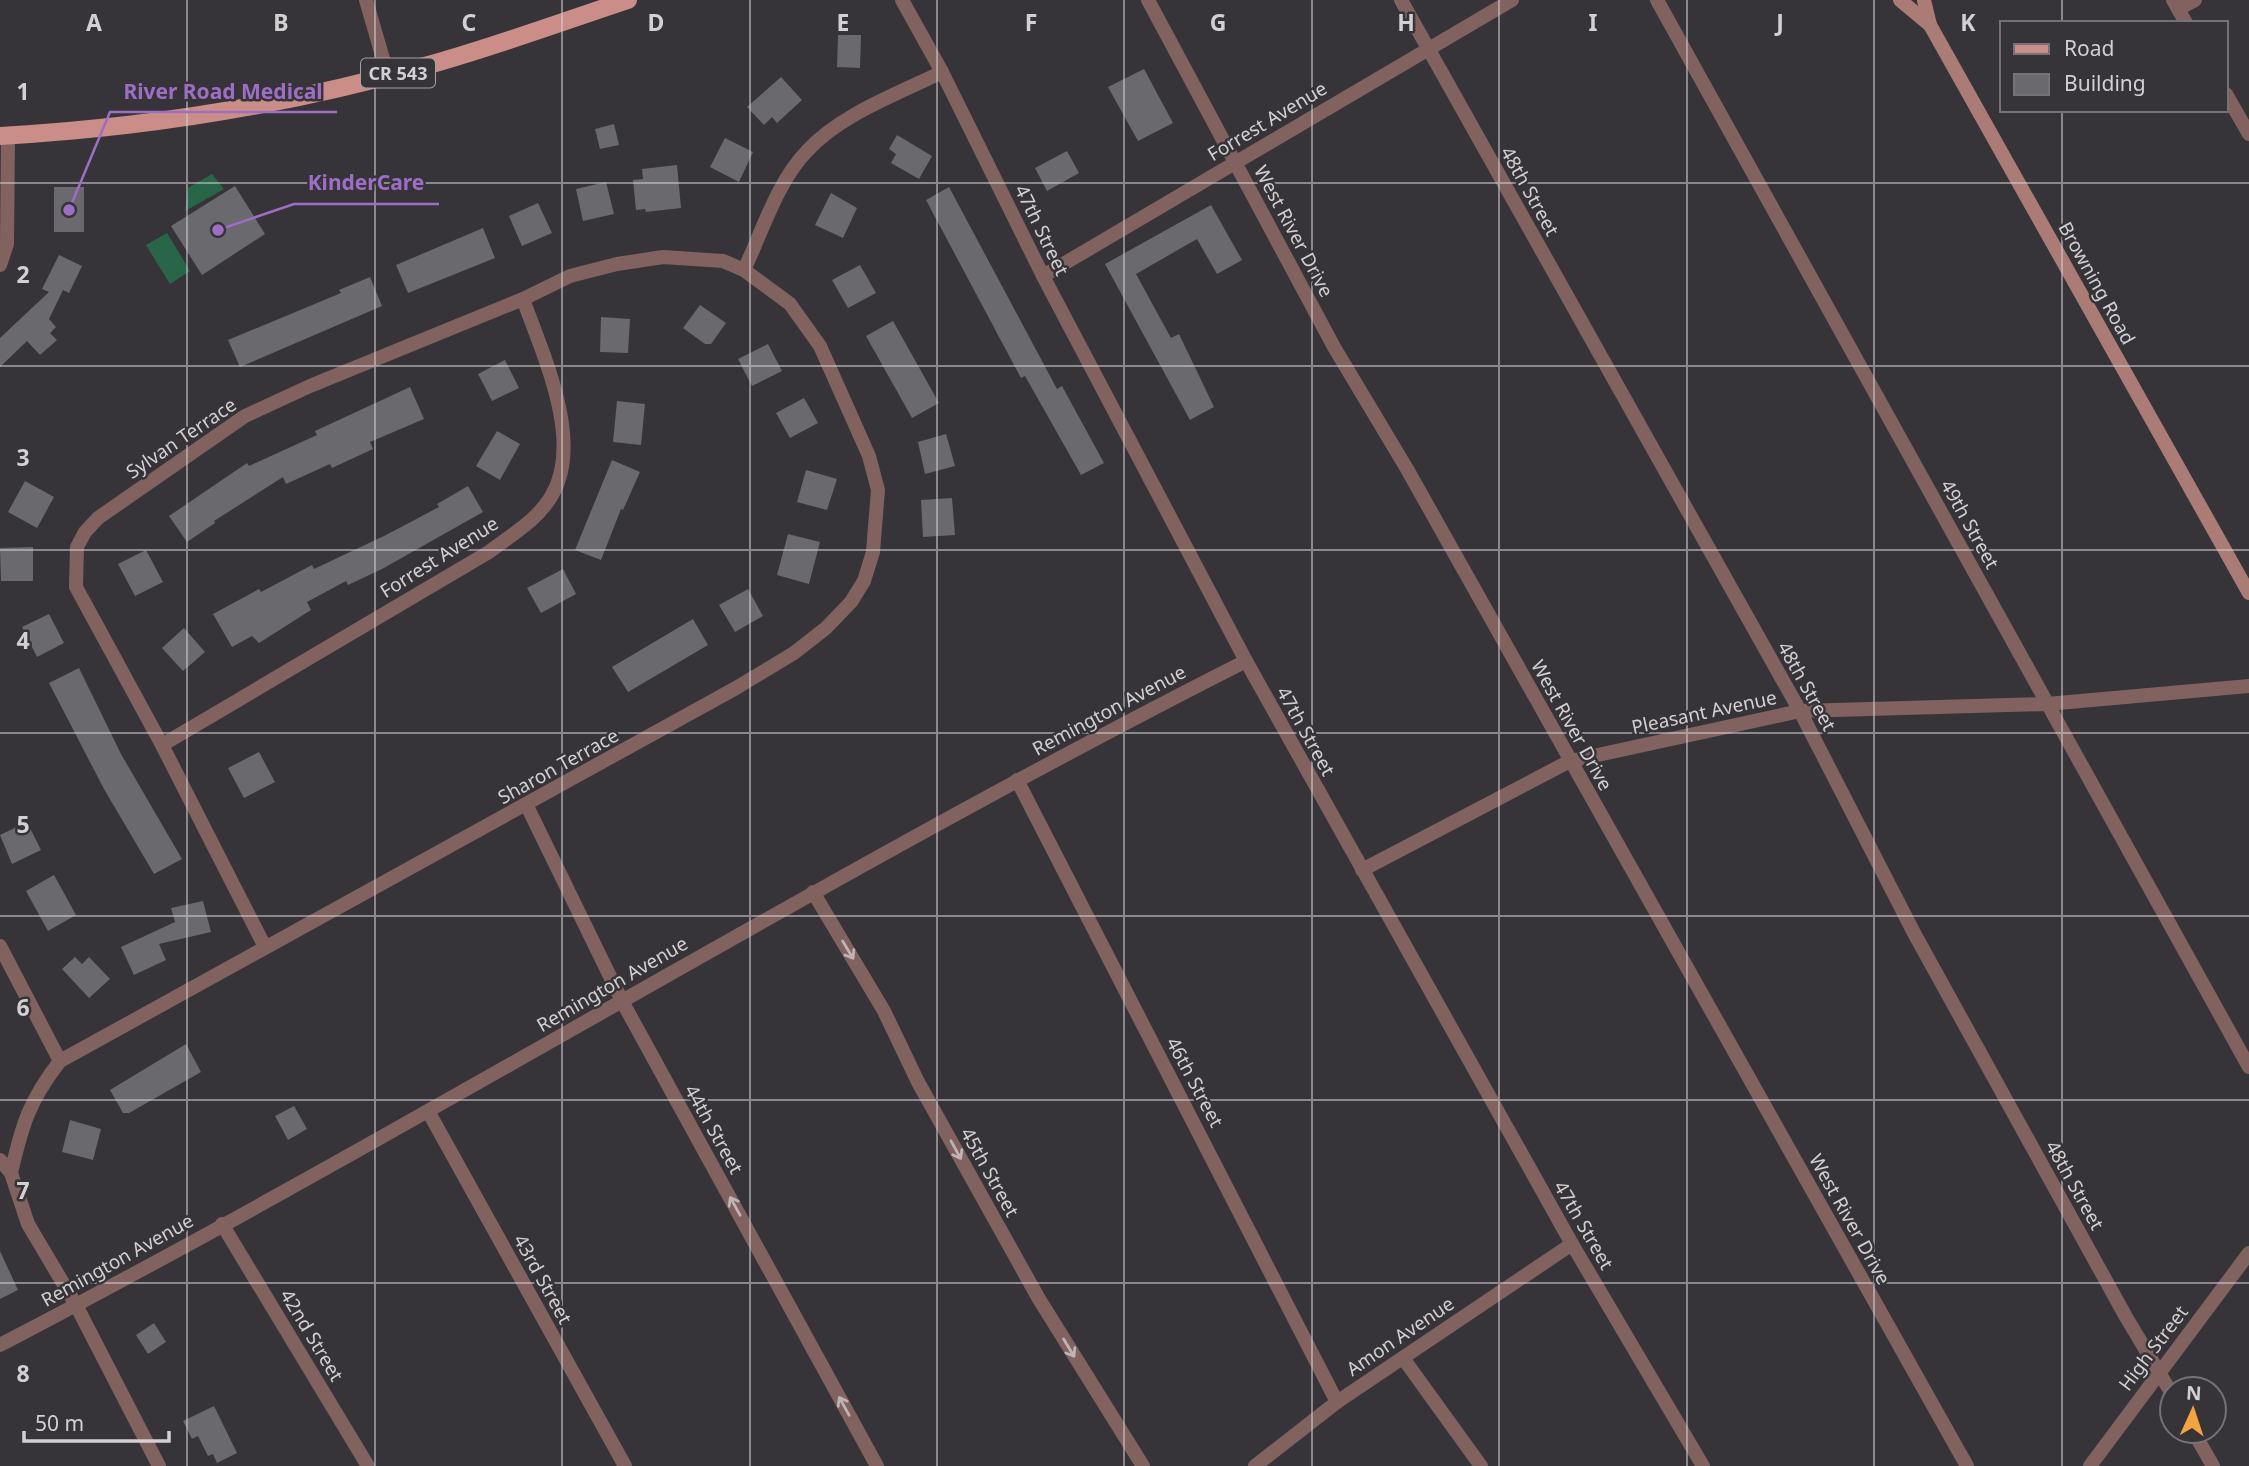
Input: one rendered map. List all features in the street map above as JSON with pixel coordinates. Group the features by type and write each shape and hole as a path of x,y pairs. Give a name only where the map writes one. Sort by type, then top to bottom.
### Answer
{"main road":[{"name":"CR 543","path":"4,135 162,122 388,76 628,0"},
{"name":"Browning Road","path":"1900,0 1930,26 2249,593"},
{"path":"1924,0 1930,26"}],"street":[{"path":"366,0 388,76"},
{"name":"47th Street","path":"902,0 942,72 1043,276 1245,661 1572,1244 1703,1466"},
{"name":"West River Drive","path":"1148,0 1334,347 1406,469 1967,1466"},
{"name":"48th Street","path":"1401,0 1800,711 1913,933 2126,1317 2161,1375"},
{"name":"Forrest Avenue","path":"1043,276 1427,47 1512,0"},
{"name":"49th Street","path":"1657,0 2249,1067"},
{"path":"2185,21 2176,4 2195,0"},
{"path":"744,270 785,183 804,153 842,124 942,72"},
{"path":"2228,97 2249,134"},
{"path":"0,265 7,244 4,135"},
{"name":"Sylvan Terrace","path":"265,947 162,745 76,587 77,547 85,532 98,518 245,416 310,386 523,299 570,276 663,257 723,261 744,270"},
{"name":"Sharon Terrace","path":"10,1173 24,1118 40,1087 60,1061 527,806 794,653 826,628 851,603 864,581 877,521 878,490 869,456 820,346 790,304 744,270"},
{"name":"Forrest Avenue","path":"162,745 489,552 535,517 553,493 563,438 561,404 523,299"},
{"name":"Remington Avenue","path":"0,1345 428,1111 813,891 1017,780 1245,661"},
{"name":"Pleasant Avenue","path":"1362,870 1570,761 1800,711 2047,704 2249,686"},
{"name":"46th Street","path":"1017,780 1337,1402"},
{"name":"44th Street","path":"527,806 622,1001 877,1466"},
{"name":"45th Street","path":"813,891 884,1011 918,1082 1039,1299 1143,1466"},
{"path":"0,946 60,1061"},
{"name":"43rd Street","path":"428,1111 625,1466"},
{"path":"0,1160 10,1173 28,1224 76,1305 159,1466"},
{"name":"42nd Street","path":"222,1224 369,1466"},
{"name":"Amon Avenue","path":"1259,1465 1337,1402 1572,1244"},
{"name":"High Street","path":"2090,1466 2249,1253"},
{"path":"1402,1357 1481,1466"},
{"path":"2201,1445 2213,1466"}],"green space":[{"path":"212,174 224,189 185,211 188,188"},
{"path":"167,233 190,271 170,284 146,245"}],"building":[{"path":"838,35 861,35 860,68 837,67"},
{"path":"1144,69 1173,123 1138,141 1108,87"},
{"path":"781,77 802,100 777,123 772,117 764,125 747,107"},
{"path":"614,124 619,145 600,149 595,129"},
{"path":"897,135 932,156 919,179 891,163 896,154 889,149"},
{"path":"725,138 753,152 739,182 710,167"},
{"path":"1067,151 1079,173 1047,191 1035,168"},
{"path":"677,165 681,208 646,212 645,209 636,210 633,180 643,179 642,169"},
{"path":"606,182 614,214 583,221 576,189"},
{"path":"235,186 265,234 202,275 171,226"},
{"path":"54,187 84,187 84,232 54,232"},
{"path":"949,187 1057,389 1062,386 1104,463 1081,475 1025,376 1021,378 926,200"},
{"path":"831,193 857,208 843,238 815,225"},
{"path":"538,203 552,233 522,246 509,216"},
{"path":"1211,205 1242,260 1217,274 1197,239 1136,274 1171,338 1179,334 1214,407 1190,420 1105,264"},
{"path":"483,228 495,258 408,293 396,265"},
{"path":"59,255 82,266 69,293 63,290 49,319 56,327 50,333 57,340 40,355 27,341 0,367 0,338 49,292 42,289"},
{"path":"860,265 876,293 848,308 832,280"},
{"path":"370,277 382,306 240,367 228,340 341,293 339,290"},
{"path":"700,305 726,323 711,344 705,344 683,328"},
{"path":"601,317 630,319 628,353 600,352"},
{"path":"893,321 939,403 912,418 866,336"},
{"path":"768,344 782,371 752,386 738,359"},
{"path":"505,360 519,388 492,401 478,374"},
{"path":"410,387 424,419 370,442 373,449 332,468 330,464 286,484 283,477 214,521 215,523 187,542 169,516 247,463 249,466 317,435 315,431"},
{"path":"804,398 818,423 790,438 776,413"},
{"path":"617,401 645,404 641,445 613,442"},
{"path":"497,431 520,444 500,480 476,466"},
{"path":"946,434 955,466 925,474 918,442"},
{"path":"612,460 640,472 623,510 621,509 601,560 575,550"},
{"path":"806,470 837,479 827,510 797,502"},
{"path":"25,481 54,497 37,528 8,512"},
{"path":"468,486 483,512 382,569 348,585 346,581 307,602 311,610 259,643 252,636 232,647 213,614 259,589 261,592 312,565 314,569 386,535 439,507 437,504"},
{"path":"952,498 955,535 923,537 921,500"},
{"path":"788,534 820,542 809,584 777,575"},
{"path":"33,547 33,581 1,581 0,548"},
{"path":"146,550 163,582 135,596 118,564"},
{"path":"563,569 576,594 541,613 527,588"},
{"path":"748,589 763,616 735,632 719,605"},
{"path":"49,614 64,643 37,657 22,627"},
{"path":"693,619 708,645 628,692 612,667"},
{"path":"184,628 205,652 183,671 162,648"},
{"path":"79,668 121,754 182,859 154,874 104,789 49,683"},
{"path":"259,752 275,782 244,798 228,768"},
{"path":"27,822 41,850 12,864 0,835"},
{"path":"54,875 76,915 48,931 26,891"},
{"path":"203,901 211,932 159,944 166,960 134,975 121,947 175,922 171,908"},
{"path":"75,957 82,964 89,957 110,979 89,998 62,969"},
{"path":"186,1044 201,1072 129,1113 123,1113 110,1090"},
{"path":"294,1106 307,1129 288,1140 275,1116"},
{"path":"70,1120 101,1129 93,1160 62,1152"},
{"path":"0,1251 18,1290 0,1299"},
{"path":"154,1323 166,1342 148,1354 136,1335"},
{"path":"214,1406 237,1453 217,1463 213,1454 208,1456 198,1436 192,1439 183,1421"}],"place":[{"name":"River Road Medical","path":"69,210"},
{"name":"KinderCare","path":"218,230"}]}
